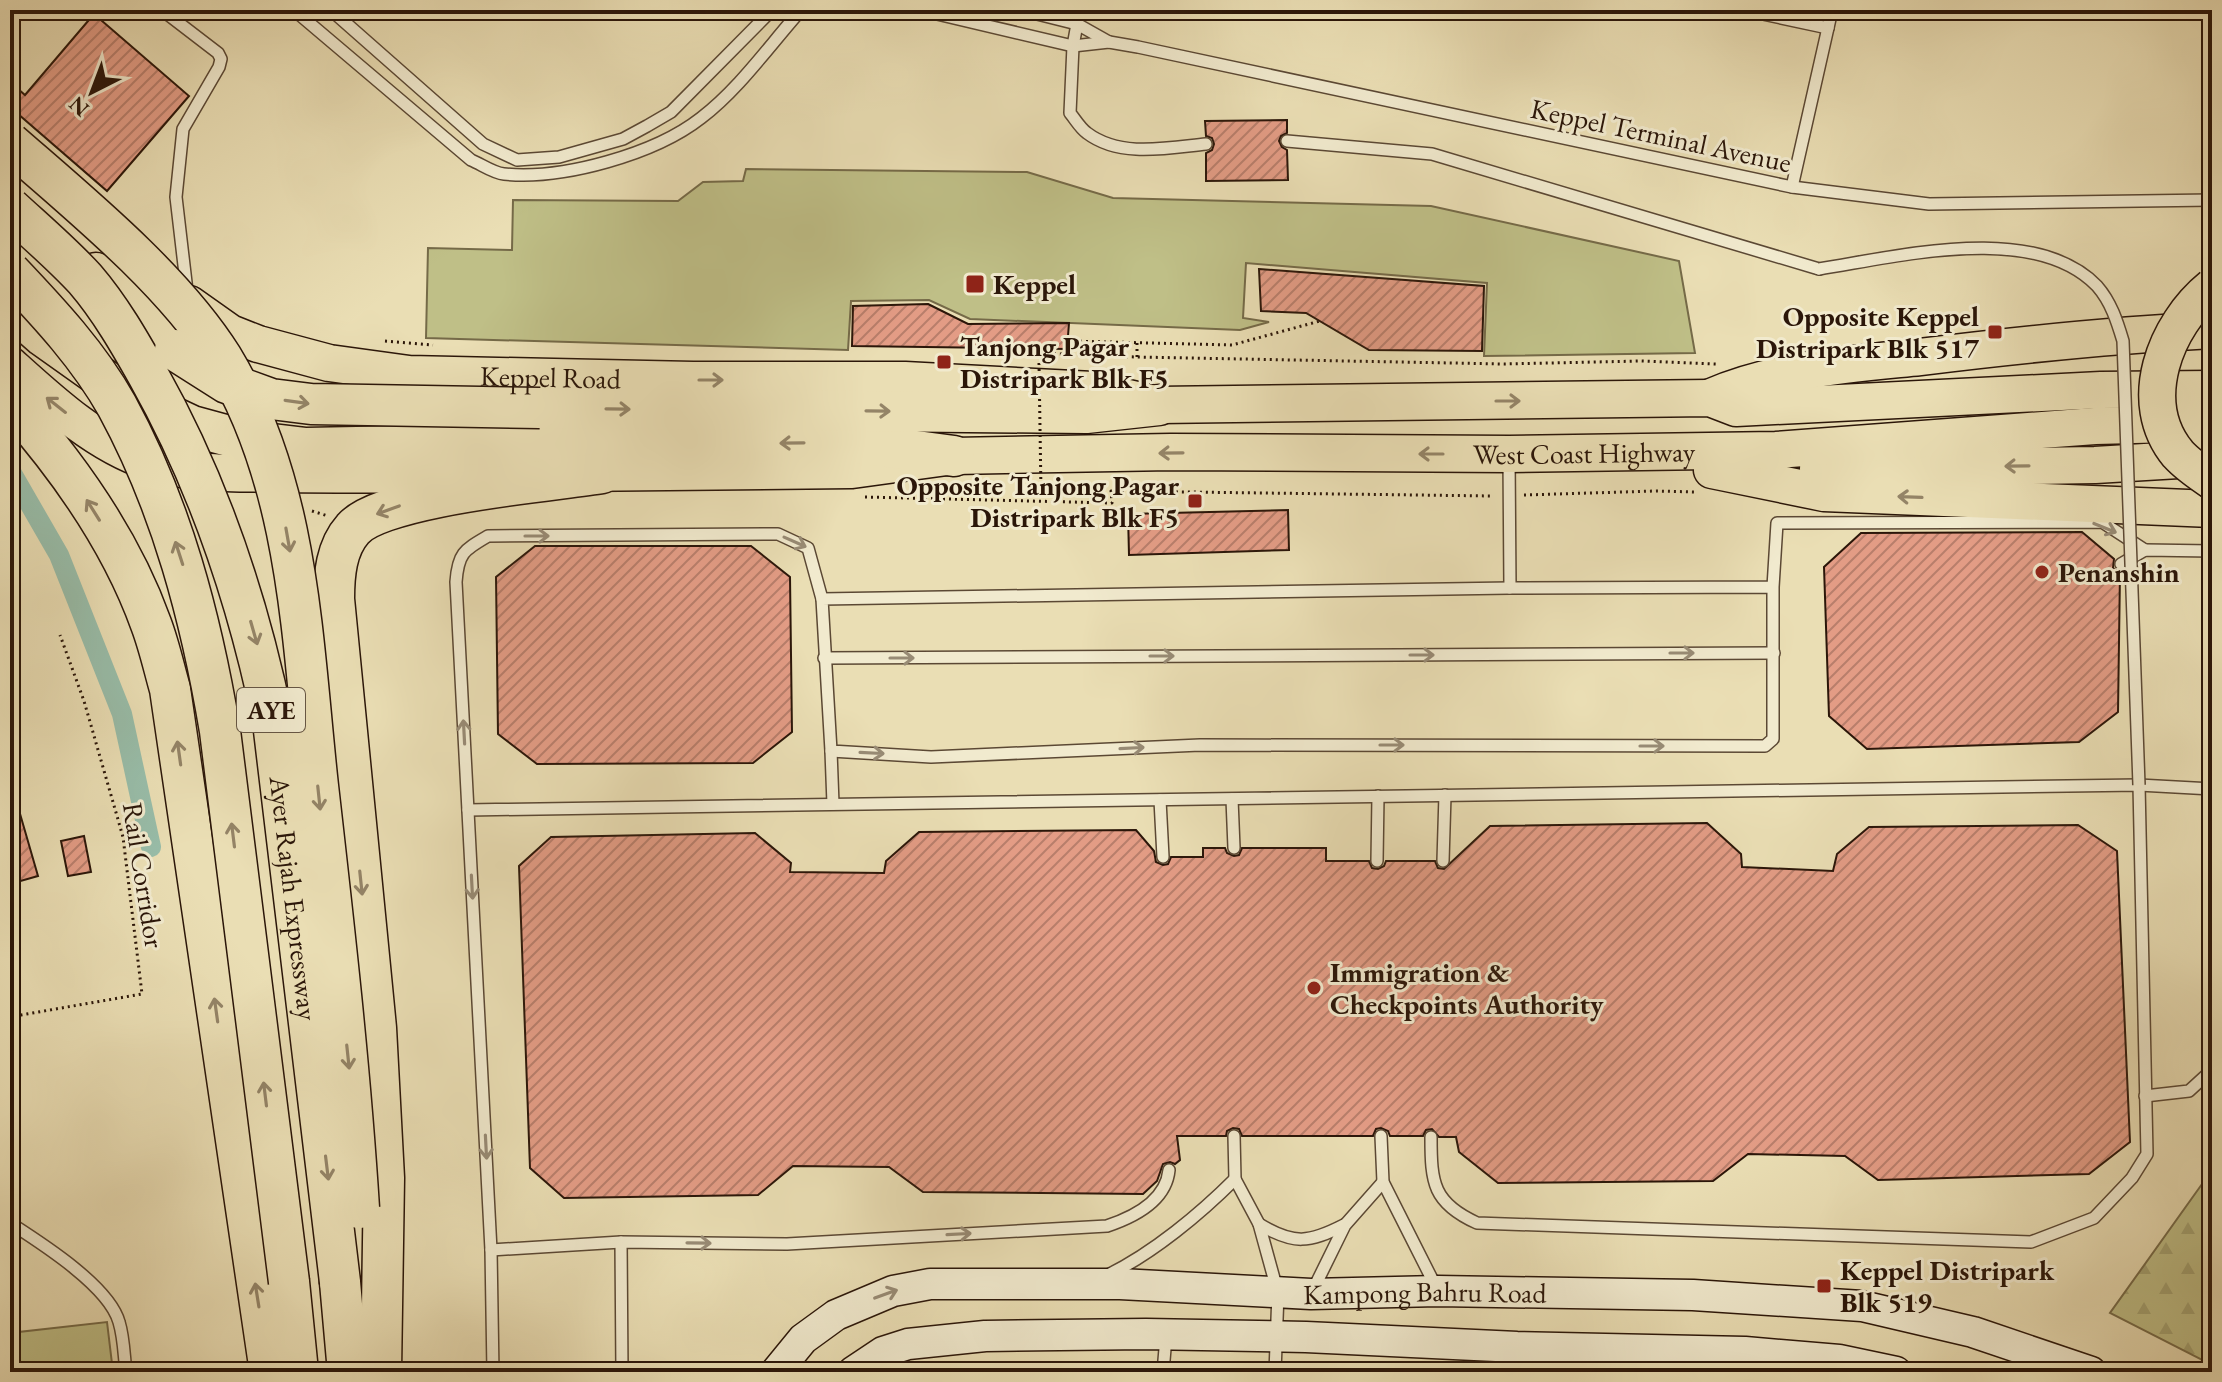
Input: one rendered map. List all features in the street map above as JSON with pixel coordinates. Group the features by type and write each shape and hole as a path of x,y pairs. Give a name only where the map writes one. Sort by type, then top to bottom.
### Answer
{"highway":[{"path":"10,143 102,225 188,311 222,358 243,396 263,439 279,491 297,603 351,1084 373,1372"},
{"name":"Keppel Road","path":"10,155 159,276 192,307 230,333 258,344 329,363 409,374 693,380 905,380 1093,390 1159,405"},
{"path":"10,196 29,207 59,235 164,341 203,370 227,383 271,399 311,404 540,408 1086,413 1159,405"},
{"name":"Ayer Rajah Expressway","path":"10,208 85,280 127,338 184,441 226,544 242,593 259,653 273,722 348,1372"},
{"name":"Ayer Rajah Expressway","path":"10,272 53,317 116,404 164,509 196,609 220,731 298,1372"},
{"path":"2212,287 2185,314 2172,335 2161,365 2157,394 2167,436 2177,453 2193,469 2212,481"},
{"path":"10,307 43,336 126,395 162,414 221,436 247,441 306,448 856,443 954,456"},
{"path":"1710,398 1734,387 1854,364 2105,336 2212,330"},
{"path":"10,365 54,404 99,436 150,462 189,469 313,474 852,470 954,456"},
{"name":"West Coast Highway","path":"1159,405 1664,401 1710,398 1736,408 2101,390 2212,389"},
{"path":"10,401 66,466 112,540 130,573 151,624 170,689 270,1372"},
{"name":"West Coast Highway","path":"954,456 1171,452 1509,454 1776,450 2095,426 2212,423"},
{"path":"1509,454 1824,493 2212,509"},
{"path":"1708,481 2212,458"},
{"path":"381,1372 384,1239 379,1075 334,599 338,558 353,529 388,509 420,500 602,473"}],"main road":[{"name":"Kampong Bahru Road","path":"776,1372 816,1327 836,1315 893,1291 930,1284 1120,1284 1311,1294 1438,1291 1693,1295 1862,1306 1973,1332 2091,1372"},
{"path":"1120,1284 1122,1309 1130,1321 1156,1335"},
{"name":"Kampong Bahru Road","path":"853,1372 883,1352 922,1342 985,1336 1156,1335 1745,1352 1839,1360 1896,1372"}],"lane":[{"path":"162,10 218,53 221,59 183,129 176,197 185,287 192,307"},
{"path":"294,10 471,160 502,174 578,169 648,148 676,134 702,118 801,10"},
{"path":"331,10 483,144 517,160 559,157 623,139 671,112 772,10"},
{"name":"Keppel Terminal Avenue","path":"920,10 1073,46 1109,42"},
{"name":"Keppel Terminal Avenue","path":"1021,10 1077,24 1109,42 1792,187 1929,204 2212,200"},
{"path":"1744,10 1828,28"},
{"path":"1792,187 1832,10"},
{"path":"1077,24 1070,113 1086,132 1114,147 1153,149 1206,144"},
{"path":"1287,141 1432,154 1819,269 1951,249 2043,255 2072,268 2096,286 2114,311 2123,341 2139,785 2147,1154 2132,1178 2094,1218 2031,1242 1477,1223 1449,1208 1436,1186 1431,1167 1431,1137"},
{"path":"1509,454 1510,588"},
{"path":"831,751 931,757 1200,745 1765,746 1773,739 1773,587 1777,523 2102,522 2145,550"},
{"path":"493,1372 491,1250 457,561 470,546 488,536 778,534 808,548 822,599 833,804"},
{"path":"2121,564 2145,550 2212,551"},
{"path":"822,599 1773,587"},
{"path":"824,658 1774,653"},
{"path":"468,810 2139,785 2212,789"},
{"path":"1443,861 1445,795"},
{"path":"1377,861 1378,796"},
{"path":"1232,799 1234,848"},
{"path":"1160,800 1163,857"},
{"path":"2145,1096 2189,1091 2212,1070"},
{"path":"1234,1136 1235,1179 1259,1224 1278,1293 1275,1372"},
{"path":"1381,1136 1383,1182 1438,1291"},
{"path":"491,1250 621,1242 787,1244 1107,1226 1135,1216 1145,1208 1168,1182 1169,1170"},
{"path":"1088,1284 1129,1263 1206,1207 1235,1179"},
{"path":"1311,1294 1345,1225 1383,1182"},
{"path":"10,1223 57,1253 99,1291 119,1320 126,1372"},
{"path":"1259,1224 1286,1239 1298,1240 1319,1238 1345,1225"},
{"path":"621,1242 622,1372"},
{"path":"1156,1335 1163,1372"}],"path":[{"path":"1068,341 1232,345 1320,321"},
{"path":"378,340 437,345"},
{"path":"1137,343 1137,357"},
{"path":"981,360 982,351 1504,364 1722,363"},
{"path":"1039,363 1041,492"},
{"path":"852,497 1112,503 1111,491 1510,496 1656,491 1708,481"},
{"name":"Rail Corridor","path":"10,1009 21,1015 142,994 123,837 84,701 60,635"}],"green space":[{"path":"746,169 1027,172 1113,198 1431,206 1679,261 1695,353 1484,356 1487,283 1246,263 1243,318 1269,322 1240,330 970,319 929,300 851,301 848,350 426,338 428,248 512,250 513,200 678,201 703,182 743,181"},
{"path":"2212,1170 2212,1363 2210,1364 2110,1313"},
{"path":"107,1322 113,1372 10,1372 10,1333"}],"building":[{"path":"94,14 189,96 107,191 10,107 10,82 25,95"},
{"path":"1287,120 1287,133 1279,141 1287,150 1288,180 1206,181 1206,153 1212,150 1214,144 1212,138 1206,136 1205,121"},
{"path":"1259,269 1484,286 1482,351 1369,350 1306,313 1261,311"},
{"path":"928,304 968,324 1069,323 1067,349 852,346 853,306"},
{"path":"1288,510 1289,550 1129,555 1128,514"},
{"path":"2082,532 2114,559 2113,568 2120,572 2118,712 2079,742 1867,749 1829,716 1824,567 1861,533"},
{"path":"535,546 751,546 790,577 792,732 753,763 537,764 498,734 496,577"},
{"path":"14,793 38,876 10,884 10,794"},
{"path":"1707,823 1741,854 1742,867 1833,871 1837,854 1869,827 2078,825 2117,851 2130,1142 2089,1174 1878,1180 1845,1156 1748,1154 1713,1181 1498,1183 1459,1152 1456,1137 1439,1137 1432,1129 1426,1130 1423,1136 1390,1136 1388,1131 1381,1128 1376,1129 1373,1136 1242,1136 1239,1129 1233,1128 1227,1131 1226,1136 1177,1136 1180,1160 1175,1164 1163,1164 1157,1181 1143,1194 923,1192 889,1167 793,1166 758,1195 564,1198 530,1168 519,866 551,837 755,833 791,863 790,872 884,873 886,861 919,832 1136,830 1154,851 1156,862 1163,865 1168,864 1171,857 1203,857 1203,848 1225,848 1227,853 1234,856 1239,855 1242,848 1326,848 1326,861 1369,861 1372,868 1378,869 1386,861 1435,861 1438,868 1444,869 1490,826"},
{"path":"84,836 91,872 68,876 61,841"}],"waterway":[{"path":"10,470 59,555 122,714 151,847"}],"place":[{"name":"Keppel","path":"975,284"},
{"name":"Opposite Keppel Distripark Blk 517","path":"1995,332"},
{"name":"Tanjong Pagar Distripark Blk F5","path":"944,362"},
{"name":"Opposite Tanjong Pagar Distripark Blk F5","path":"1195,501"},
{"name":"Penanshin","path":"2042,572"},
{"name":"Immigration & Checkpoints Authority","path":"1314,988"},
{"name":"Keppel Distripark Blk 519","path":"1824,1286"}]}
